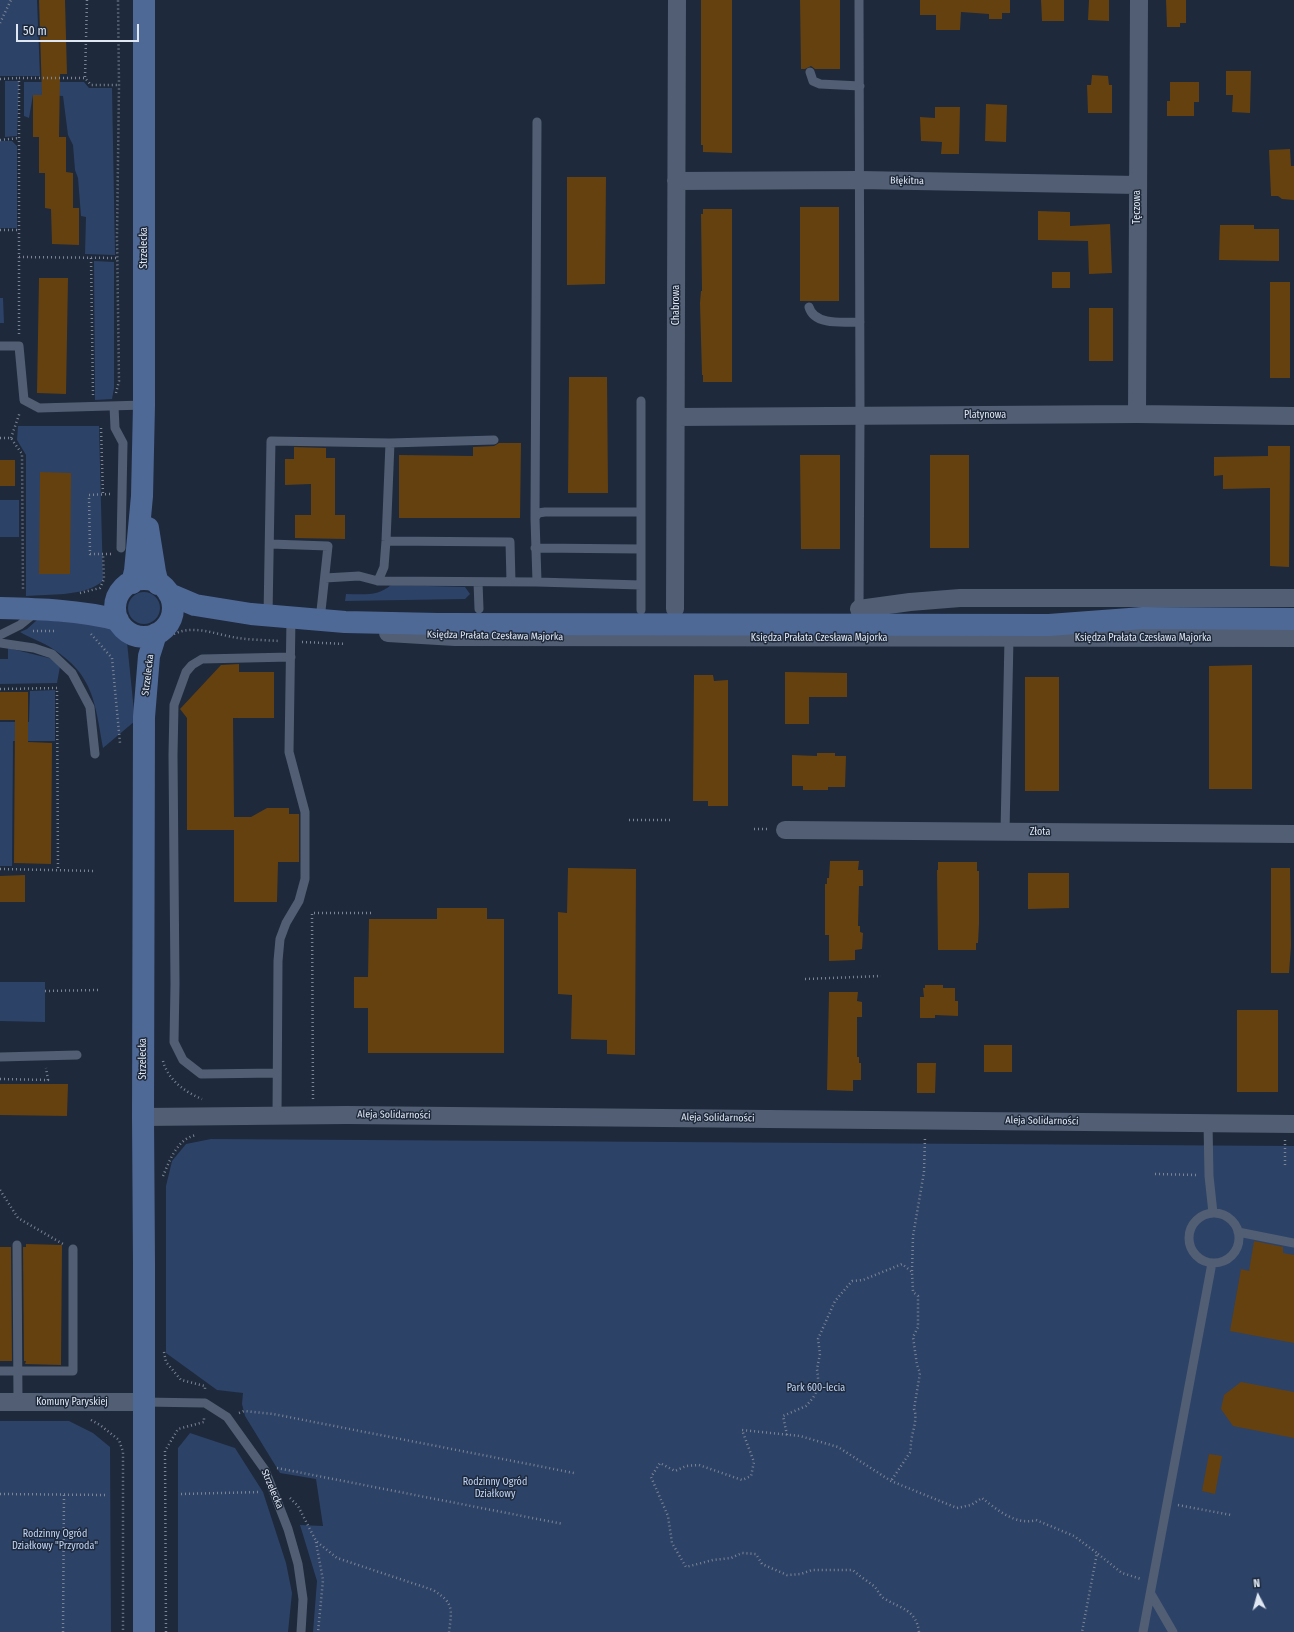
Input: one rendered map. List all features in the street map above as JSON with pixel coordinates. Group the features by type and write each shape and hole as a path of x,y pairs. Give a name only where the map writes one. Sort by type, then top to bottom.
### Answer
{"street":[{"name":"Strzelecka","path":"125,589 135,571 132,495 144,405 144,0"},
{"name":"Chabrowa","path":"675,609 677,0"},
{"name":"Tęczowa","path":"1137,414 1139,0"},
{"name":"Błękitna","path":"676,181 860,180 1137,185"},
{"name":"Platynowa","path":"676,417 1137,414 1294,416"},
{"name":"Strzelecka","path":"132,495 155,572 164,589"},
{"path":"0,608 32,608 92,603 145,580 164,589 173,607 170,621 161,630 144,637 125,627 91,614 32,608"},
{"path":"125,589 116,603 116,612 125,627"},
{"name":"Księdza Prałata Czesława Majorka","path":"164,589 195,604 259,615 345,622 1049,625 1143,618"},
{"name":"Księdza Prałata Czesława Majorka","path":"858,609 910,602 960,598 1291,598"},
{"name":"Księdza Prałata Czesława Majorka","path":"345,622 382,612 408,609 858,609 1102,613 1292,631"},
{"name":"Księdza Prałata Czesława Majorka","path":"161,630 179,620 259,615"},
{"name":"Księdza Prałata Czesława Majorka","path":"345,622 383,633 455,637 1009,638 1292,631"},
{"name":"Strzelecka","path":"125,627 136,656 144,717"},
{"name":"Strzelecka","path":"144,1632 142,1117 144,717 149,656 161,630"},
{"name":"Złota","path":"785,830 1294,834"},
{"name":"Aleja Solidarności","path":"142,1117 347,1115 1294,1124"},
{"name":"Komuny Paryskiej","path":"0,1402 144,1402"}],"lane":[{"path":"858,0 860,86 860,416 858,609"},
{"path":"810,72 813,81 820,84 860,86"},
{"path":"537,122 535,518 537,582"},
{"path":"810,307 810,311 816,317 824,320 860,322"},
{"path":"0,346 19,346 24,400 39,408 144,405"},
{"path":"641,401 641,610"},
{"path":"114,406 115,428 123,443 132,495 122,548"},
{"path":"259,615 270,544 271,441 390,443 494,440"},
{"path":"378,581 384,566 390,443"},
{"path":"535,518 538,513 545,512 641,512"},
{"path":"386,541 510,542 511,582"},
{"path":"270,544 328,546 320,620"},
{"path":"535,548 641,548"},
{"path":"325,578 359,576 378,581 537,582 641,585"},
{"path":"478,582 479,609"},
{"path":"4,633 20,625 32,608"},
{"path":"277,1116 278,961 280,939 286,923 299,901 305,879 305,812 289,752 291,618"},
{"path":"1005,832 1009,638"},
{"path":"0,643 34,648 52,654 72,673 90,707 95,754"},
{"path":"277,1074 200,1074 183,1060 174,1042 174,705 186,672 192,665 202,659 291,657"},
{"path":"0,1057 77,1055"},
{"path":"1208,1123 1209,1176 1213,1213"},
{"path":"1213,1213 1226,1216 1231,1220 1238,1232 1237,1247 1233,1254 1227,1259 1212,1263 1204,1261 1192,1250 1190,1234 1192,1226 1198,1219 1213,1213"},
{"path":"1238,1232 1294,1243"},
{"path":"17,1245 18,1402"},
{"path":"0,1371 73,1371 73,1249"},
{"path":"1143,1632 1212,1263"},
{"path":"144,1402 205,1403"},
{"name":"Strzelecka","path":"205,1403 228,1417 265,1470 288,1529 298,1564 303,1599 301,1632"},
{"path":"1151,1594 1173,1632"}],"path":[{"path":"0,23 11,0"},
{"path":"87,0 85,78 91,85 119,85"},
{"path":"114,406 119,381 117,258 119,85 118,0"},
{"path":"19,78 19,346"},
{"path":"0,79 85,78"},
{"path":"0,140 19,138"},
{"path":"0,230 19,230"},
{"path":"19,257 117,258"},
{"path":"91,258 97,406 103,494"},
{"path":"11,438 24,400"},
{"path":"0,438 11,438"},
{"path":"11,438 22,454 32,608"},
{"path":"122,548 121,553 90,554 89,495 132,495"},
{"path":"74,593 82,593 100,588 104,579 103,554"},
{"path":"194,630 240,639 346,644"},
{"path":"4,633 58,631"},
{"path":"89,633 112,658 120,743"},
{"path":"0,689 57,688 58,870"},
{"path":"629,820 673,820"},
{"path":"0,869 96,871"},
{"path":"314,1107 312,913 374,913"},
{"path":"805,979 881,976"},
{"path":"45,990 98,990"},
{"path":"0,1079 48,1080 45,1055"},
{"path":"162,1178 176,1149 184,1140 198,1134"},
{"path":"891,1481 911,1451 910,1445 916,1414 914,1409 920,1372 917,1365 913,1337 918,1327 918,1296 914,1292 912,1272 914,1236 924,1172 925,1137"},
{"path":"1285,1140 1285,1166"},
{"path":"1155,1174 1209,1176"},
{"path":"0,1190 18,1218 73,1249"},
{"path":"787,1435 783,1416 806,1406 813,1398 819,1387 817,1369 820,1354 818,1339 835,1301 852,1281 863,1280 902,1264 912,1272"},
{"path":"164,1347 166,1362 181,1380 205,1386 204,1422 178,1429 165,1451 166,1632"},
{"path":"244,1411 273,1414 574,1473"},
{"path":"88,1418 100,1425 119,1440 123,1452 123,1632"},
{"path":"920,1632 916,1620 907,1610 884,1599 875,1587 862,1579 853,1570 812,1570 801,1574 787,1575 762,1564 756,1554 742,1553 731,1558 713,1560 686,1567 672,1543 668,1516 651,1477 657,1465 660,1463 675,1472 686,1466 699,1465 742,1480 751,1476 754,1462 742,1430 800,1436 838,1447 891,1481 957,1508 971,1505 982,1498 1002,1513 1017,1519 1031,1521 1036,1520 1074,1536 1122,1573 1153,1583"},
{"path":"277,1468 563,1524"},
{"path":"181,1494 263,1492"},
{"path":"0,1494 107,1495"},
{"path":"63,1632 64,1494"},
{"path":"1168,1503 1231,1515"},
{"path":"309,1526 316,1541 323,1580 318,1632"},
{"path":"316,1541 337,1558 433,1590 446,1598 452,1613 449,1632"},
{"path":"1082,1632 1097,1553"}],"green space":[{"path":"0,0 37,0 40,76 0,76"},
{"path":"5,81 19,81 17,136 5,137"},
{"path":"24,82 84,82 89,88 112,88 115,255 85,254 86,217 81,216 78,178 75,170 73,145 68,135 63,96 33,95 29,118 24,116"},
{"path":"0,141 12,141 17,146 17,228 0,228"},
{"path":"94,261 114,262 114,388 112,399 95,400"},
{"path":"0,298 3,298 4,323 0,323"},
{"path":"18,426 99,426 103,581 95,586 86,590 66,594 26,596 26,455 17,440"},
{"path":"0,500 19,500 19,537 0,537"},
{"path":"391,585 465,587 470,594 465,599 345,601 346,594 375,593 386,589"},
{"path":"141,592 147,592 156,596 160,608 156,620 147,624 141,624 132,620 128,611 128,605 132,596"},
{"path":"37,620 102,621 116,629 127,642 135,721 103,748 98,718 85,680 67,659 45,644 20,632 27,629"},
{"path":"8,648 61,661 57,683 0,684 0,659 8,659"},
{"path":"55,690 55,741 13,741 12,866 0,866 0,722 29,722 30,691"},
{"path":"0,982 45,982 45,1022 0,1021"},
{"name":"Park 600-lecia","path":"211,1139 1294,1146 1294,1632 313,1632 317,1581 300,1525 323,1526 316,1479 280,1473 245,1416 242,1404 243,1393 217,1390 166,1353 166,1186 172,1161 186,1144"},
{"name":"Rodzinny Ogród Działkowy \"Przyroda\"","path":"0,1421 69,1421 93,1433 110,1447 111,1632 0,1632"},
{"path":"190,1433 235,1448 263,1492 286,1563 292,1593 288,1632 178,1632 178,1448"}],"building":[{"path":"39,0 65,0 67,74 60,74 59,137 66,137 66,172 73,173 73,208 79,208 79,245 52,244 51,209 45,208 45,173 39,173 39,137 33,137 33,95 42,95"},
{"path":"701,0 732,0 732,153 703,152 703,145 701,145"},
{"path":"800,0 840,0 840,69 815,69 811,66 801,69"},
{"path":"920,0 1010,0 1010,13 1002,13 1002,19 989,19 989,14 961,12 960,30 936,30 936,15 920,15"},
{"path":"1041,0 1064,0 1064,21 1042,21"},
{"path":"1089,0 1109,0 1109,21 1088,20"},
{"path":"1166,0 1186,0 1186,23 1180,23 1180,27 1167,27"},
{"path":"1226,71 1251,71 1250,113 1232,112 1233,95 1226,95"},
{"path":"1092,75 1108,76 1109,85 1112,85 1112,113 1088,113 1087,85 1091,85"},
{"path":"1170,82 1199,82 1199,102 1194,102 1194,116 1167,116 1167,101 1170,101"},
{"path":"986,104 1007,105 1006,142 985,141"},
{"path":"935,107 960,107 959,154 941,154 942,142 921,141 920,117 935,118"},
{"path":"1290,149 1291,166 1294,166 1294,200 1271,196 1269,150"},
{"path":"567,177 606,177 605,284 567,285"},
{"path":"800,207 839,207 839,301 800,301"},
{"path":"703,209 732,209 732,382 703,382 700,303 702,291 701,214 703,214"},
{"path":"1038,211 1070,212 1070,226 1110,224 1112,273 1089,274 1088,241 1038,240"},
{"path":"1220,225 1254,225 1254,229 1279,229 1279,261 1219,260"},
{"path":"1052,272 1070,272 1070,288 1052,288"},
{"path":"39,278 68,278 66,394 37,393"},
{"path":"1270,282 1290,282 1290,378 1270,378"},
{"path":"1089,308 1113,308 1113,361 1089,361"},
{"path":"569,377 607,377 608,493 568,493"},
{"path":"499,443 521,443 520,518 399,518 399,455 473,456 473,447 494,446"},
{"path":"1268,446 1290,446 1289,567 1270,566 1270,488 1223,489 1223,475 1214,476 1214,457 1268,456"},
{"path":"294,447 326,448 326,458 335,458 335,515 345,515 345,539 295,538 295,515 311,515 311,484 285,485 285,459 294,459"},
{"path":"800,455 840,455 840,549 801,549"},
{"path":"930,455 969,455 969,548 930,548"},
{"path":"0,460 15,460 15,486 0,486"},
{"path":"40,472 71,473 70,574 39,574"},
{"path":"239,664 239,672 274,672 274,718 233,718 234,817 251,817 267,808 289,808 289,814 299,814 299,862 278,862 277,902 234,902 234,830 187,830 187,718 180,709 221,665"},
{"path":"1252,665 1252,789 1209,789 1209,666"},
{"path":"785,672 847,673 847,697 809,697 809,724 785,724"},
{"path":"694,675 713,675 714,681 728,680 728,806 708,806 708,801 693,801"},
{"path":"1025,677 1059,677 1059,791 1025,791"},
{"path":"0,692 28,692 28,742 52,743 51,864 14,863 15,720 0,720"},
{"path":"817,753 835,753 835,756 846,756 845,787 828,787 828,790 803,790 803,786 792,786 792,755 817,756"},
{"path":"830,861 859,861 858,870 863,870 863,886 859,886 858,926 860,926 860,932 863,933 862,949 855,950 855,960 829,961 829,935 825,935 825,884 827,884 827,878 829,878"},
{"path":"938,862 977,862 977,871 979,871 979,924 976,950 938,950"},
{"path":"568,868 636,869 635,1055 607,1054 607,1040 571,1039 572,995 558,994 558,912 567,913"},
{"path":"1271,868 1290,868 1291,946 1289,973 1271,973"},
{"path":"1028,873 1069,873 1069,908 1028,909"},
{"path":"25,875 25,902 0,902 0,876"},
{"path":"437,908 487,908 487,919 504,919 504,1053 368,1053 368,1008 354,1008 354,977 368,977 369,919 437,919"},
{"path":"925,985 943,985 943,988 955,988 955,1001 958,1001 958,1016 935,1015 935,1018 920,1018 920,997 924,997 923,988 925,988"},
{"path":"829,992 858,992 857,1001 862,1002 862,1017 857,1017 857,1057 859,1057 859,1063 861,1063 861,1080 853,1080 853,1091 827,1090"},
{"path":"1237,1010 1278,1010 1278,1092 1237,1092"},
{"path":"984,1045 1012,1045 1012,1072 984,1072"},
{"path":"917,1063 936,1063 935,1093 917,1093"},
{"path":"0,1084 68,1084 67,1116 0,1115"},
{"path":"1254,1241 1283,1247 1283,1253 1294,1255 1294,1343 1230,1331 1241,1269 1249,1271"},
{"path":"26,1244 62,1245 61,1365 25,1364 26,1361 24,1361 23,1247 26,1247"},
{"path":"0,1247 11,1247 12,1361 0,1361"},
{"path":"1241,1382 1294,1392 1294,1438 1233,1426 1221,1409 1224,1395"},
{"path":"1209,1454 1222,1456 1215,1494 1202,1491"}],"park label":[{"name":"Rodzinny Ogród Działkowy","path":"495,1488"}]}
